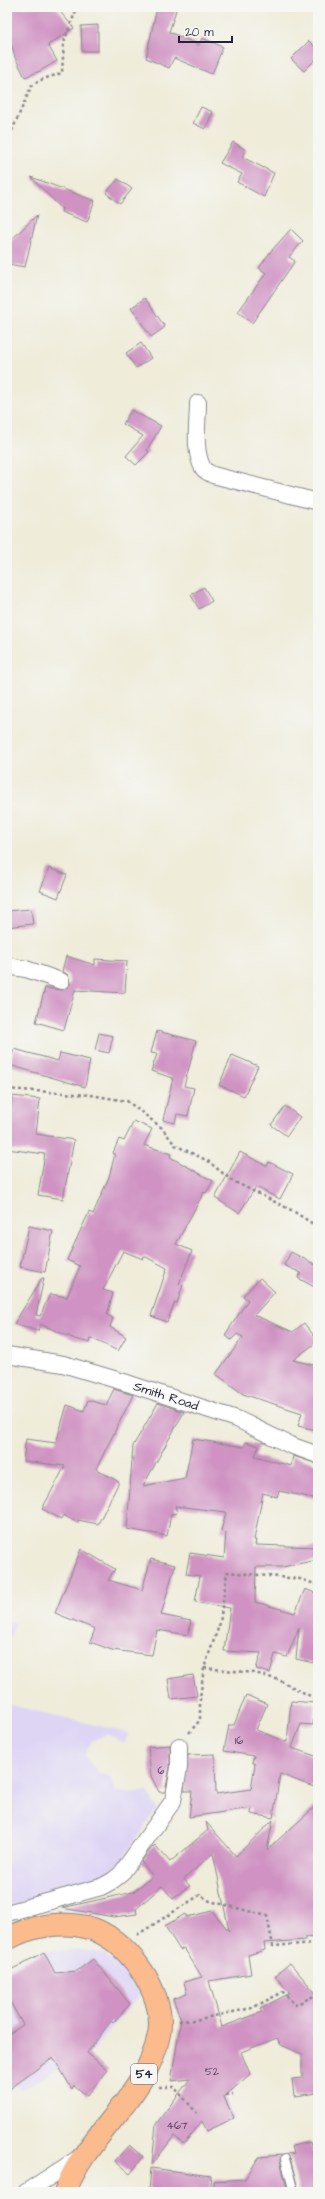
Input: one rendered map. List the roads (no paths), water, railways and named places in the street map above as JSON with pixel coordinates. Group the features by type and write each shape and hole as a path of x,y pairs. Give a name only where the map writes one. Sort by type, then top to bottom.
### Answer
{"highway":[{"name":"54","path":"7,1939 15,1934 62,1924 87,1927 106,1935 126,1951 148,1980 159,2012 159,2034 152,2058 140,2085 87,2153 65,2192"}],"street":[{"path":"198,403 199,459 204,470 213,475 318,502"},
{"path":"7,966 26,969 61,981"},
{"name":"Smith Road","path":"7,1355 63,1364 102,1375 237,1419 299,1449 318,1455"},
{"path":"7,1913 101,1887 121,1874 173,1801 179,1768 179,1746"},
{"path":"26,2192 87,2153"}],"lane":[{"path":"285,2159 294,2192"}]}
